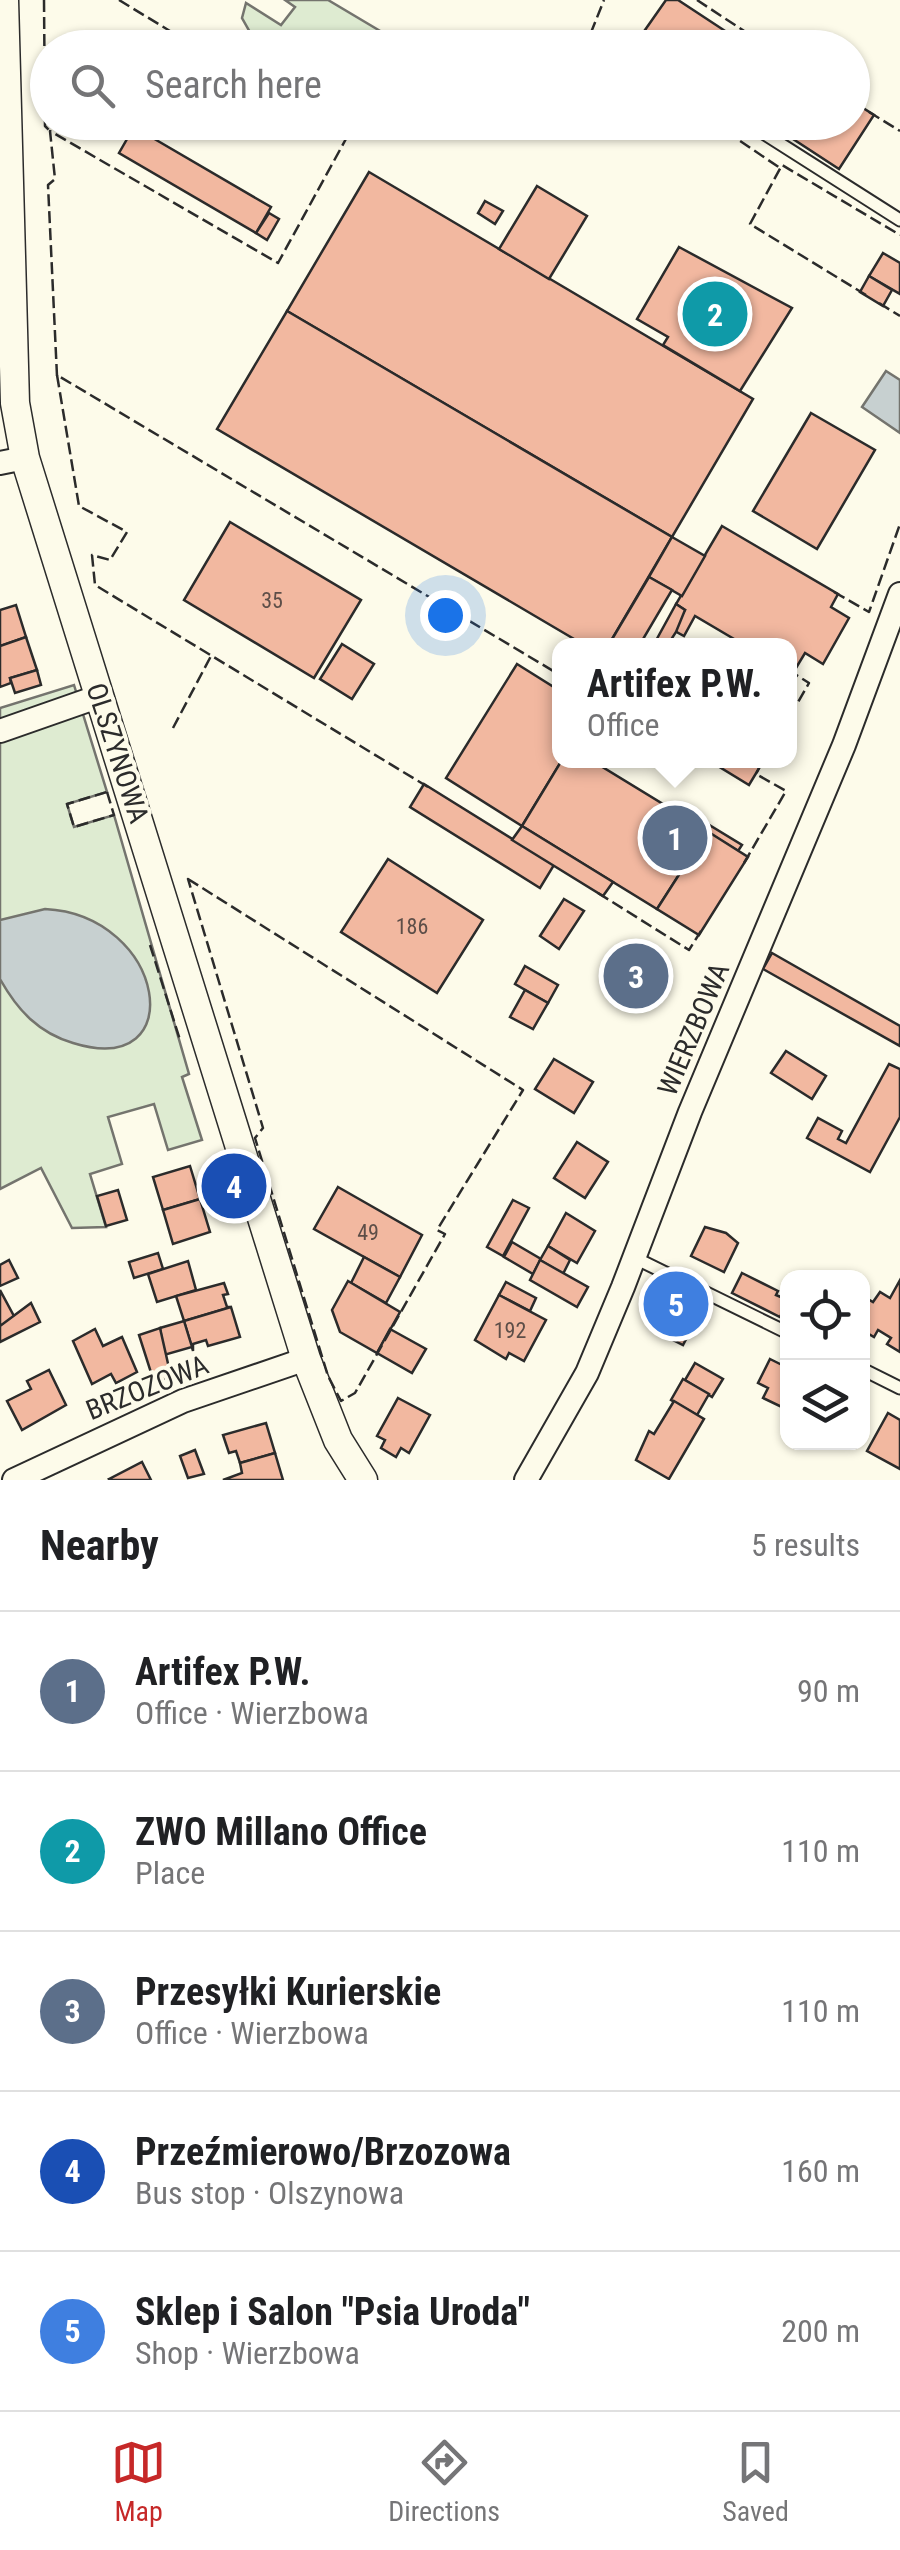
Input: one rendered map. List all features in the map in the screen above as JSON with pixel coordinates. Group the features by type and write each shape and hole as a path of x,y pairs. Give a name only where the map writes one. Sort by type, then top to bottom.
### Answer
{"street":[{"name":"OLSZYNOWA","path":"4,0 15,402 12,460 100,696 306,1359 338,1440 363,1480"},
{"name":"WIERZBOWA","path":"526,1480 587,1372 844,744 900,594"},
{"path":"0,731 100,696"},
{"name":"BRZOZOWA","path":"14,1480 183,1401 306,1359"}],"lane":[{"path":"774,140 900,220"},
{"path":"634,1258 780,1328"},
{"path":"870,1373 900,1388"}],"green space":[{"path":"285,0 328,0 378,30 249,30 242,18 246,3 281,25 295,7"},
{"path":"74,685 107,792 67,804 74,827 114,815 189,1074 182,1077 202,1140 168,1150 154,1104 108,1117 122,1164 90,1174 106,1227 72,1228 41,1168 0,1189 0,708"}],"shaded area":[{"path":"886,371 900,380 900,433 862,407"},
{"path":"45,909 86,918 117,938 138,964 149,992 148,1018 136,1039 111,1048 73,1043 40,1027 14,1001 0,979 0,920"}],"building":[{"path":"666,0 678,0 724,30 645,30"},
{"path":"126,140 156,140 271,207 256,233 119,153"},
{"path":"795,140 858,140 839,169"},
{"path":"369,172 753,399 672,537 287,311"},
{"path":"537,186 587,216 549,279 499,249"},
{"path":"485,201 503,211 495,224 478,213"},
{"path":"269,213 279,219 267,240 256,233"},
{"path":"679,247 792,308 740,391 663,345 668,337 637,319"},
{"path":"883,253 900,263 900,294 869,276"},
{"path":"869,276 892,290 883,306 860,292"},
{"path":"287,311 672,537 613,638 572,638 217,429"},
{"path":"811,413 875,450 817,549 753,511"},
{"path":"230,522 361,600 314,678 184,600"},
{"path":"722,526 838,594 831,607 849,618 823,664 805,653 797,666 797,638 732,638 695,616 684,636 673,630 685,610 676,604"},
{"path":"672,537 705,556 682,596 649,577"},
{"path":"649,577 672,590 644,638 613,638"},
{"path":"676,604 685,610 672,638 657,638"},
{"path":"16,605 26,637 0,646 0,610"},
{"path":"26,637 37,670 10,678 11,683 0,687 0,646"},
{"path":"342,644 374,664 352,699 320,679"},
{"path":"517,664 552,686 552,768 557,768 522,826 446,778"},
{"path":"37,670 41,685 15,693 10,678"},
{"path":"557,768 604,768 707,831 657,909 522,826"},
{"path":"721,768 759,768 749,785"},
{"path":"424,784 554,865 540,888 410,807"},
{"path":"688,812 742,845 738,851 685,818"},
{"path":"522,826 613,882 603,896 512,840"},
{"path":"707,831 748,857 699,935 657,909"},
{"path":"388,859 483,920 437,993 341,932"},
{"path":"564,899 584,911 559,949 540,936"},
{"path":"647,947 662,956 656,965 664,970 642,1004 608,982 630,948 641,955"},
{"path":"772,953 900,1026 900,1046 763,969"},
{"path":"525,966 558,985 548,1003 515,984"},
{"path":"525,990 548,1003 533,1029 510,1017"},
{"path":"786,1051 826,1076 812,1099 771,1073"},
{"path":"554,1059 593,1082 574,1113 535,1089"},
{"path":"889,1064 900,1069 900,1117 870,1172 807,1138 818,1118 842,1131 838,1139 846,1143"},
{"path":"577,1142 608,1162 585,1198 554,1178"},
{"path":"190,1166 200,1199 163,1210 153,1177"},
{"path":"338,1187 422,1235 400,1277 314,1229"},
{"path":"118,1190 127,1220 106,1226 97,1196"},
{"path":"200,1199 210,1232 173,1244 163,1210"},
{"path":"513,1200 529,1208 503,1256 487,1247"},
{"path":"566,1213 595,1231 577,1263 548,1246"},
{"path":"705,1227 726,1233 738,1243 724,1272 691,1256"},
{"path":"512,1242 541,1259 533,1274 504,1257"},
{"path":"548,1246 570,1260 563,1274 540,1260"},
{"path":"158,1253 163,1269 134,1278 129,1262"},
{"path":"364,1257 400,1277 386,1303 351,1283"},
{"path":"9,1260 18,1278 0,1286 0,1265"},
{"path":"540,1260 588,1287 577,1307 530,1280"},
{"path":"188,1261 196,1290 157,1302 148,1274"},
{"path":"742,1273 778,1291 780,1317 732,1293"},
{"path":"900,1280 900,1352 887,1344 891,1338 878,1330 874,1337 870,1335 870,1300 873,1302 880,1292 890,1298"},
{"path":"348,1281 400,1312 377,1353 340,1332 332,1310"},
{"path":"506,1282 536,1298 530,1311 499,1295"},
{"path":"224,1283 228,1294 223,1295 227,1307 231,1307 184,1321 176,1296"},
{"path":"0,1290 15,1318 0,1326"},
{"path":"670,1293 702,1308 683,1345 651,1329"},
{"path":"499,1295 546,1320 524,1361 509,1353 506,1359 475,1340"},
{"path":"31,1303 40,1322 0,1342 0,1326"},
{"path":"231,1307 240,1337 208,1346 206,1340 193,1344 193,1351 184,1321"},
{"path":"184,1321 192,1347 164,1355 160,1328"},
{"path":"160,1328 171,1377 154,1382 139,1335"},
{"path":"95,1329 103,1346 122,1337 137,1372 116,1383 111,1374 92,1384 73,1341"},
{"path":"390,1329 426,1349 412,1373 377,1353"},
{"path":"770,1359 780,1364 780,1406 763,1398 768,1388 758,1383"},
{"path":"695,1363 723,1379 712,1397 685,1380"},
{"path":"49,1370 66,1405 22,1430 7,1401 31,1389 27,1381"},
{"path":"683,1379 709,1394 697,1415 671,1400"},
{"path":"398,1398 430,1415 409,1453 401,1448 396,1457 381,1448 385,1440 377,1436"},
{"path":"674,1401 704,1419 669,1479 636,1460 649,1431 654,1434"},
{"path":"888,1413 900,1420 900,1469 867,1451"},
{"path":"266,1423 275,1453 240,1463 236,1451 229,1453 223,1435"},
{"path":"195,1450 204,1474 188,1478 180,1456"},
{"path":"275,1453 283,1480 223,1480 242,1473 240,1463"},
{"path":"142,1462 151,1480 109,1479"}],"fence":[{"path":"44,0 44,30"},
{"path":"119,0 168,30"},
{"path":"592,30 604,0"},
{"path":"697,0 743,30"},
{"path":"870,113 900,131"},
{"path":"51,140 55,179 48,185 57,376"},
{"path":"66,140 278,263 345,140"},
{"path":"739,140 780,168"},
{"path":"866,295 750,224 782,165 900,235"},
{"path":"879,303 900,316"},
{"path":"428,787 95,585 92,555 110,560 127,532 79,506 57,375 552,670"},
{"path":"834,592 869,612 900,524"},
{"path":"173,728 211,656"},
{"path":"797,676 809,683 797,704"},
{"path":"744,863 786,791 756,774 759,768"},
{"path":"107,792 114,815 74,827 67,804 107,792"},
{"path":"188,879 523,1090 437,1230 445,1234 355,1393 341,1401 328,1376 255,1138 263,1128 188,879"},
{"path":"598,893 689,950 701,931"},
{"path":"150,945 180,1040"}],"place":[{"name":"ZWO Millano Office","path":"715,314"},
{"name":"Artifex P.W.","path":"675,838"},
{"name":"Przesyłki Kurierskie","path":"636,976"},
{"name":"Przeźmierowo/Brzozowa","path":"234,1186"},
{"name":"Sklep i Salon \"Psia Uroda\"","path":"676,1304"}]}
